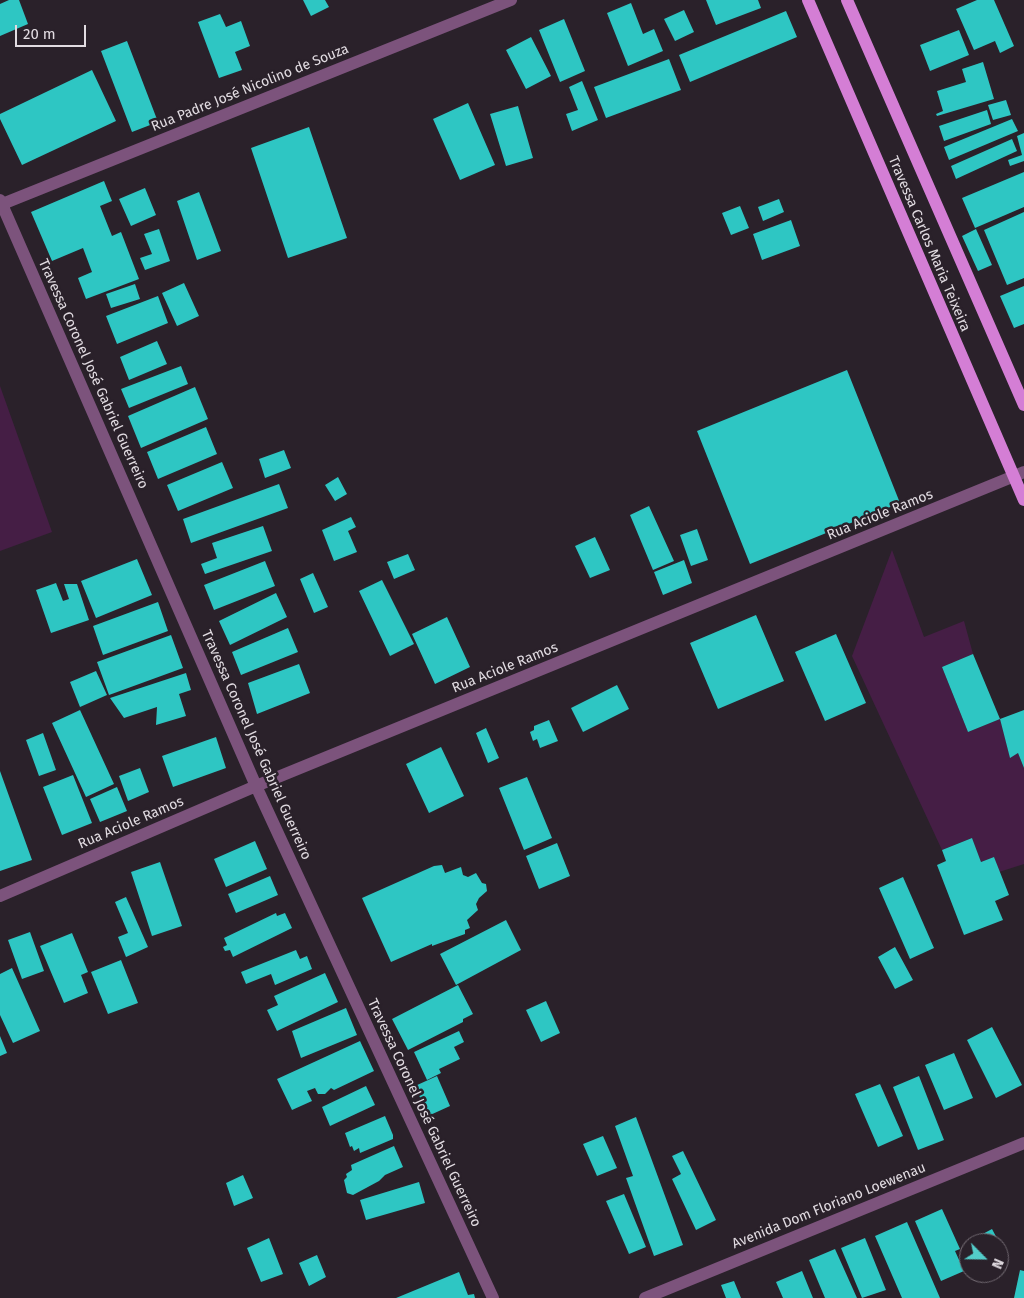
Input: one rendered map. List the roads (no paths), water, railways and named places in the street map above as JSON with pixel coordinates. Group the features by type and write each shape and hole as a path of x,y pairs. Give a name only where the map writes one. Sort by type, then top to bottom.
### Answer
{"main road":[{"name":"Travessa Carlos Maria Teixeira","path":"808,0 1019,474 1024,500"},
{"name":"Travessa Carlos Maria Teixeira","path":"847,0 1024,405"}],"street":[{"name":"Rua Padre José Nicolino de Souza","path":"1,203 511,0"},
{"name":"Travessa Coronel José Gabriel Guerreiro","path":"1,203 256,786 493,1298"},
{"name":"Rua Aciole Ramos","path":"0,896 256,786 1019,474"},
{"name":"Avenida Dom Floriano Loewenau","path":"645,1298 1024,1143"}]}
